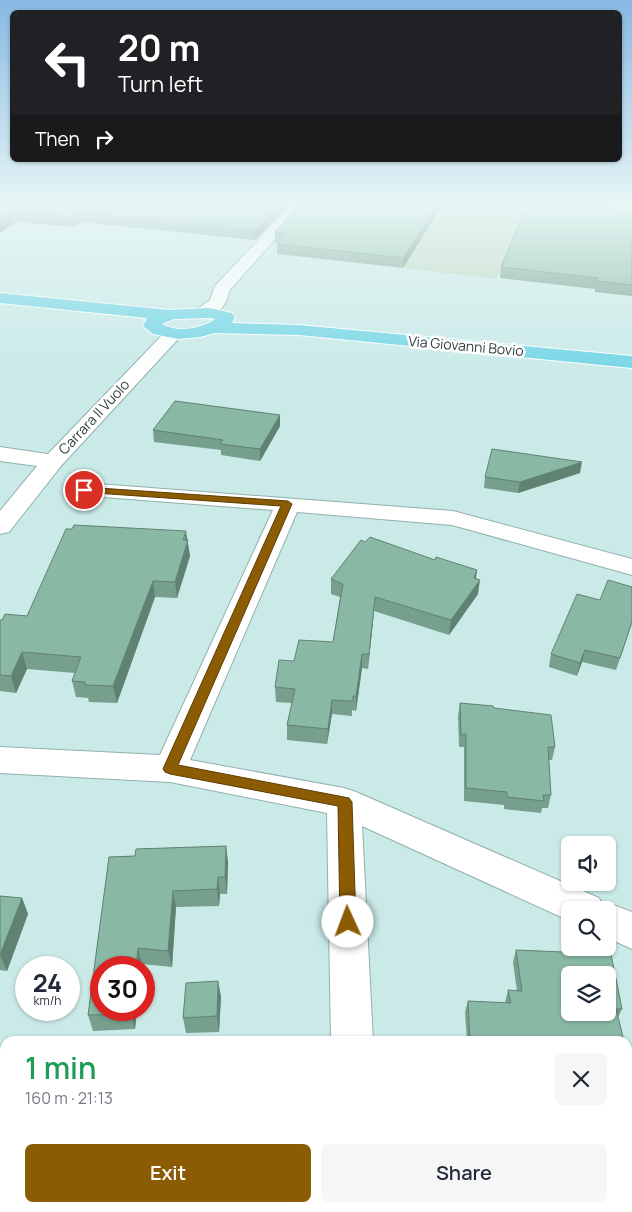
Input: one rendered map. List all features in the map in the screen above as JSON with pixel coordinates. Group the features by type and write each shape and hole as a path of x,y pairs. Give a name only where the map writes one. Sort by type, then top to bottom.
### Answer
{"main road":[{"path":"0,298 101,309 171,325 219,323 217,314 201,313 171,325 156,319 153,322 152,326 101,309"},
{"name":"Via Giovanni Bovio","path":"219,323 632,362"}],"street":[{"path":"201,313 218,304 221,300 221,290 248,261"},
{"name":"Carrara Il Vuolo","path":"0,527 53,461 171,325"},
{"path":"0,454 53,461"},
{"path":"84,490 453,518 632,567"},
{"path":"170,769 288,504"},
{"path":"0,760 170,769 344,802 566,901"},
{"path":"344,802 352,1036"},
{"path":"616,924 632,931"}],"green space":[{"path":"408,261 503,261 497,279 403,268"}],"building":[{"path":"504,261 632,261 632,285 597,281 598,278 501,267"},
{"path":"175,401 280,415 260,449 220,444 223,440 153,430"},
{"path":"492,449 582,462 520,482 485,477"},
{"path":"74,525 186,531 183,540 188,540 175,582 153,581 113,686 85,685 85,682 72,681 81,657 22,652 11,676 0,675 0,620 2,620 5,614 27,616 66,529 72,529"},
{"path":"370,537 435,560 436,557 477,570 474,578 480,580 451,620 375,597 369,654 362,654 356,696 353,696 353,701 332,700 328,729 287,725 295,689 275,687 279,660 294,661 299,640 333,642 343,584 331,579 361,540 365,542"},
{"path":"608,580 632,587 632,622 620,658 585,650 580,663 551,654 577,594 600,600"},
{"path":"460,703 551,715 555,747 548,747 551,795 543,795 544,801 507,797 507,792 466,788 466,734 461,735"},
{"path":"226,846 225,877 218,877 217,889 173,891 168,951 138,948 137,956 96,956 109,857 135,856 136,849"},
{"path":"0,896 22,898 0,955"},
{"path":"516,950 561,952 561,956 611,956 613,966 561,966 561,1021 616,1021 616,1009 623,1036 470,1036 468,1001 511,1003 508,990 522,991"},
{"path":"616,979 622,1009 616,1009"},
{"path":"218,981 217,1016 183,1018 186,983"}],"route":[{"path":"84,490 288,504 170,769 344,802 348,922"}]}
